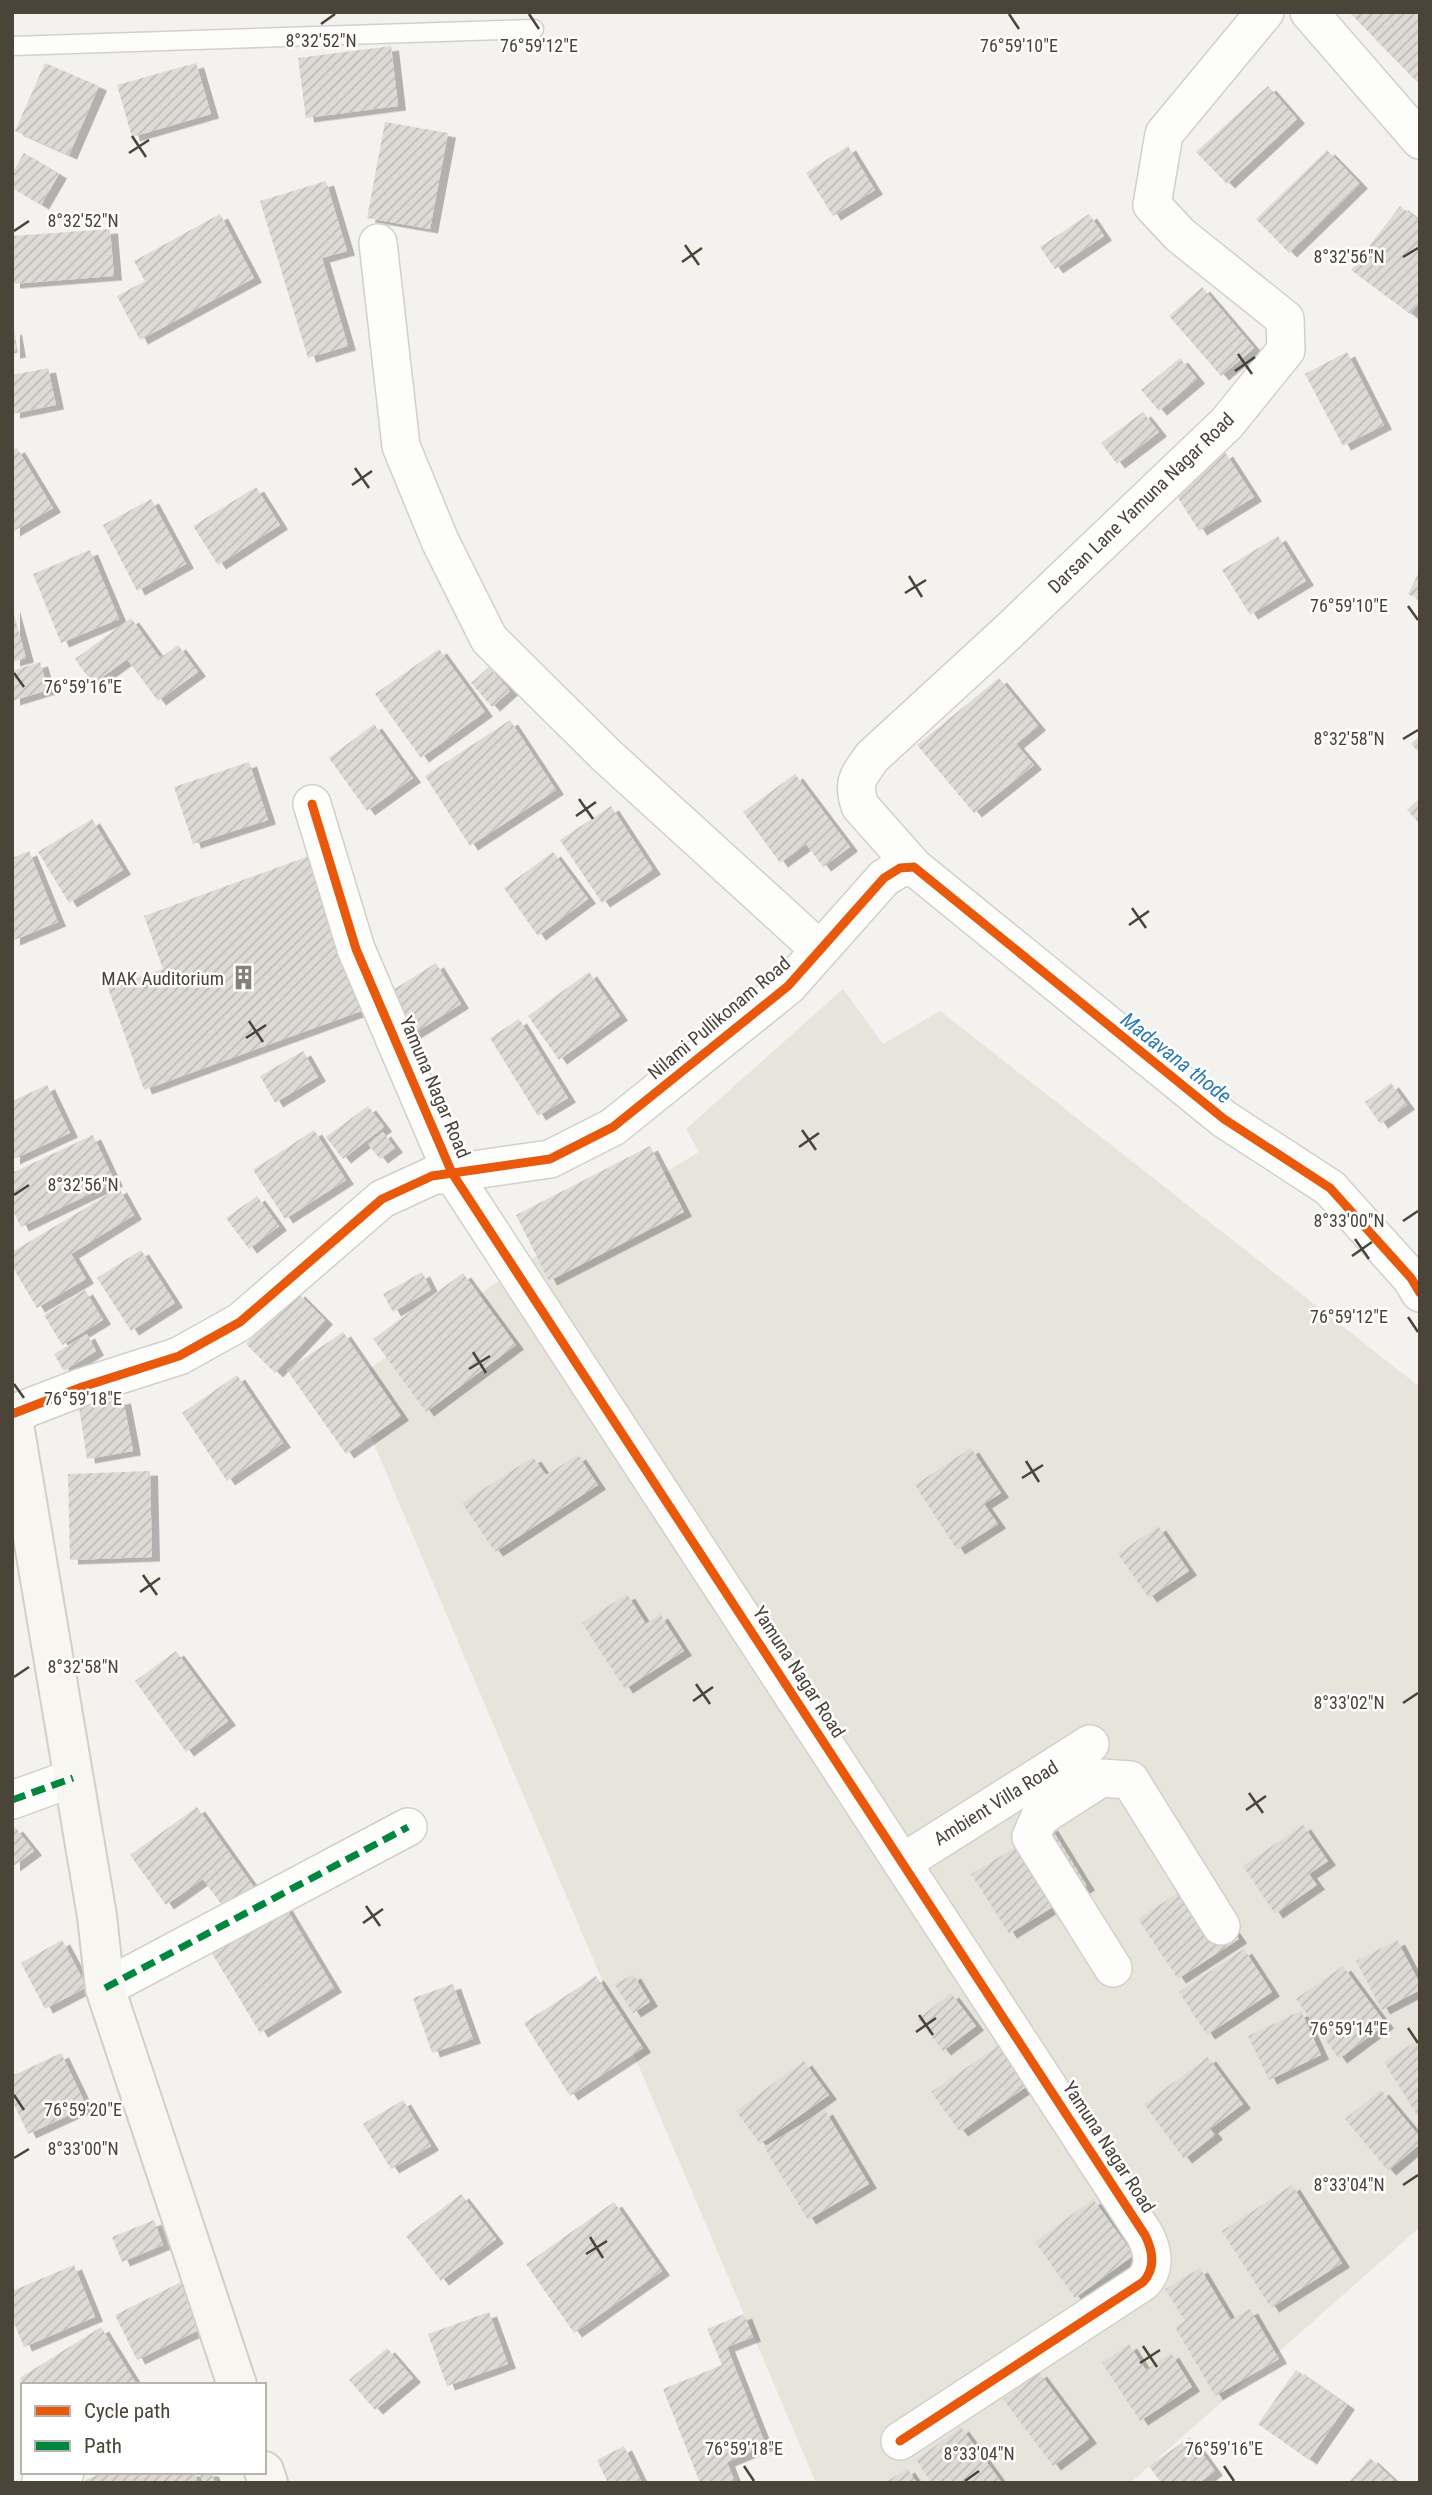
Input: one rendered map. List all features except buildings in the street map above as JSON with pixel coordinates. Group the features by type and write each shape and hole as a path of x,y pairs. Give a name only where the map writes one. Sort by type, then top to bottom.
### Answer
{"main road":[{"path":"12,1414 97,1916 105,1987 236,2383"}],"street":[{"name":"Darsan Lane Yamuna Nagar Road","path":"914,867 865,813 856,793 856,780 872,757 1008,632 1227,423 1286,349 1286,319 1180,235 1152,205 1164,134 1265,12"},
{"path":"1309,12 1420,140"},
{"path":"378,243 401,446 440,541 489,639 606,754 820,950"},
{"name":"Yamuna Nagar Road","path":"312,804 356,949 452,1172 1152,2248 1150,2275 1143,2282 900,2441"},
{"path":"914,867 1224,1119 1330,1188 1411,1278 1420,1293"},
{"name":"Nilami Pullikonam Road","path":"12,1414 82,1387 178,1356 240,1322 382,1199 432,1176 550,1159 613,1127 788,986 884,878 901,868 914,867"},
{"name":"Ambient Villa Road","path":"902,1863 1030,1802 1090,1744"},
{"path":"1113,1968 1031,1837 1030,1802 1101,1777 1130,1780 1221,1926"},
{"path":"12,1800 73,1779"},
{"path":"105,1987 408,1827"}],"lane":[{"path":"12,46 534,29"}],"shaded area":[{"path":"843,989 883,1044 940,1011 1420,1387 1420,2227 1130,2483 816,2483 348,1383 622,1198 699,1152 686,1129"}],"marked path":[{"path":"12,1800 73,1778"},
{"path":"105,1988 408,1827"}],"cycle path":[{"path":"312,804 356,949 452,1173 1148,2241 1151,2265 1143,2282 900,2441"},
{"path":"12,1414 82,1387 179,1356 240,1322 382,1199 432,1176 550,1159 613,1127 788,986 884,878 900,868 914,867 1224,1119 1330,1188 1411,1278 1420,1293"}],"place":[{"name":"MAK Auditorium","path":"244,978"}],"water label":[{"name":"Madavana thode","path":"1176,1058"}]}
